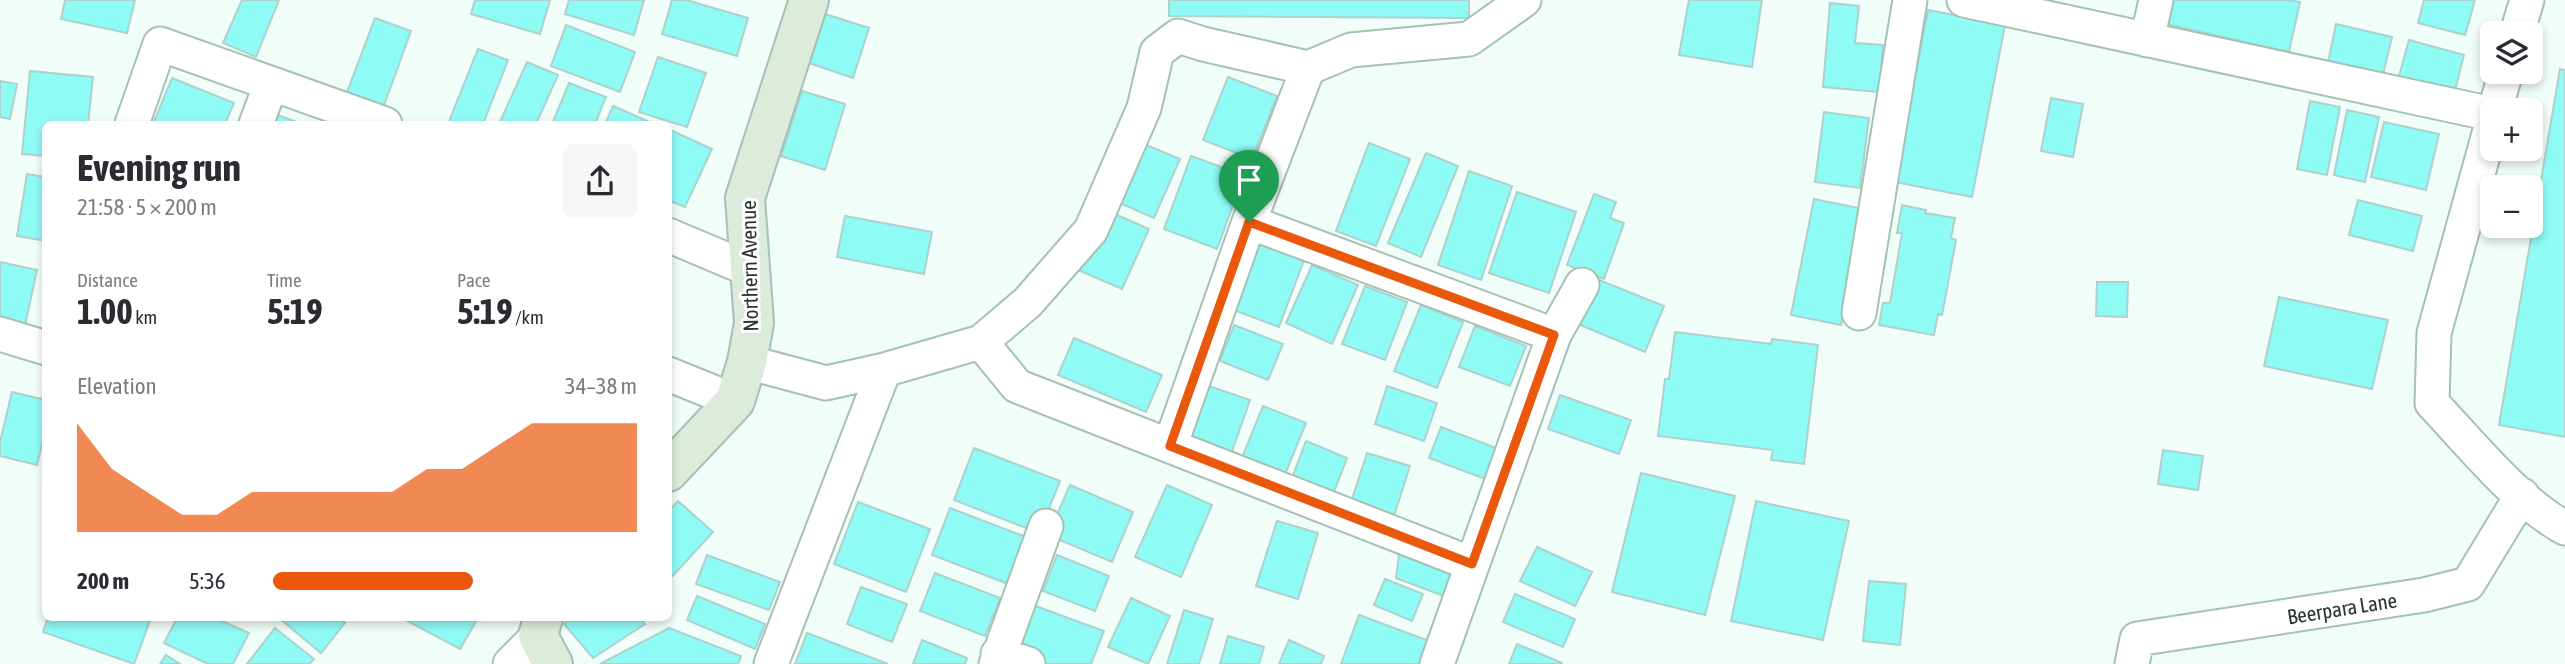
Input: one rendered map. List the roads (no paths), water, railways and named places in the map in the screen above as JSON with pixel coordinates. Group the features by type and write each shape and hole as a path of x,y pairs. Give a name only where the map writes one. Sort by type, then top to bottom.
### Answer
{"street":[{"name":"Northern Avenue","path":"672,468 735,401 747,362 754,323 746,198 808,0"},
{"path":"747,362 826,383 884,370 981,342 1028,302 1091,230 1144,108 1157,52 1178,36 1308,68 1351,50 1469,39 1524,0"},
{"path":"1858,313 1910,0"},
{"path":"1964,0 2480,111"},
{"path":"2147,40 2156,0"},
{"path":"2521,21 2527,0"},
{"path":"133,121 160,44 376,121"},
{"path":"1170,446 1249,222 1308,68"},
{"path":"257,121 271,84"},
{"path":"2482,161 2434,333 2432,403 2544,517 2565,528"},
{"path":"1249,222 1554,335"},
{"path":"672,237 751,270"},
{"path":"1437,664 1554,335 1582,285"},
{"path":"0,334 42,347"},
{"path":"981,342 1017,386 1472,564"},
{"path":"771,664 884,370"},
{"path":"672,376 735,401"},
{"name":"Beerpara Lane","path":"2132,664 2137,639 2424,595 2468,584 2522,495"},
{"path":"1007,661 1046,526"},
{"path":"510,664 545,639"}]}
